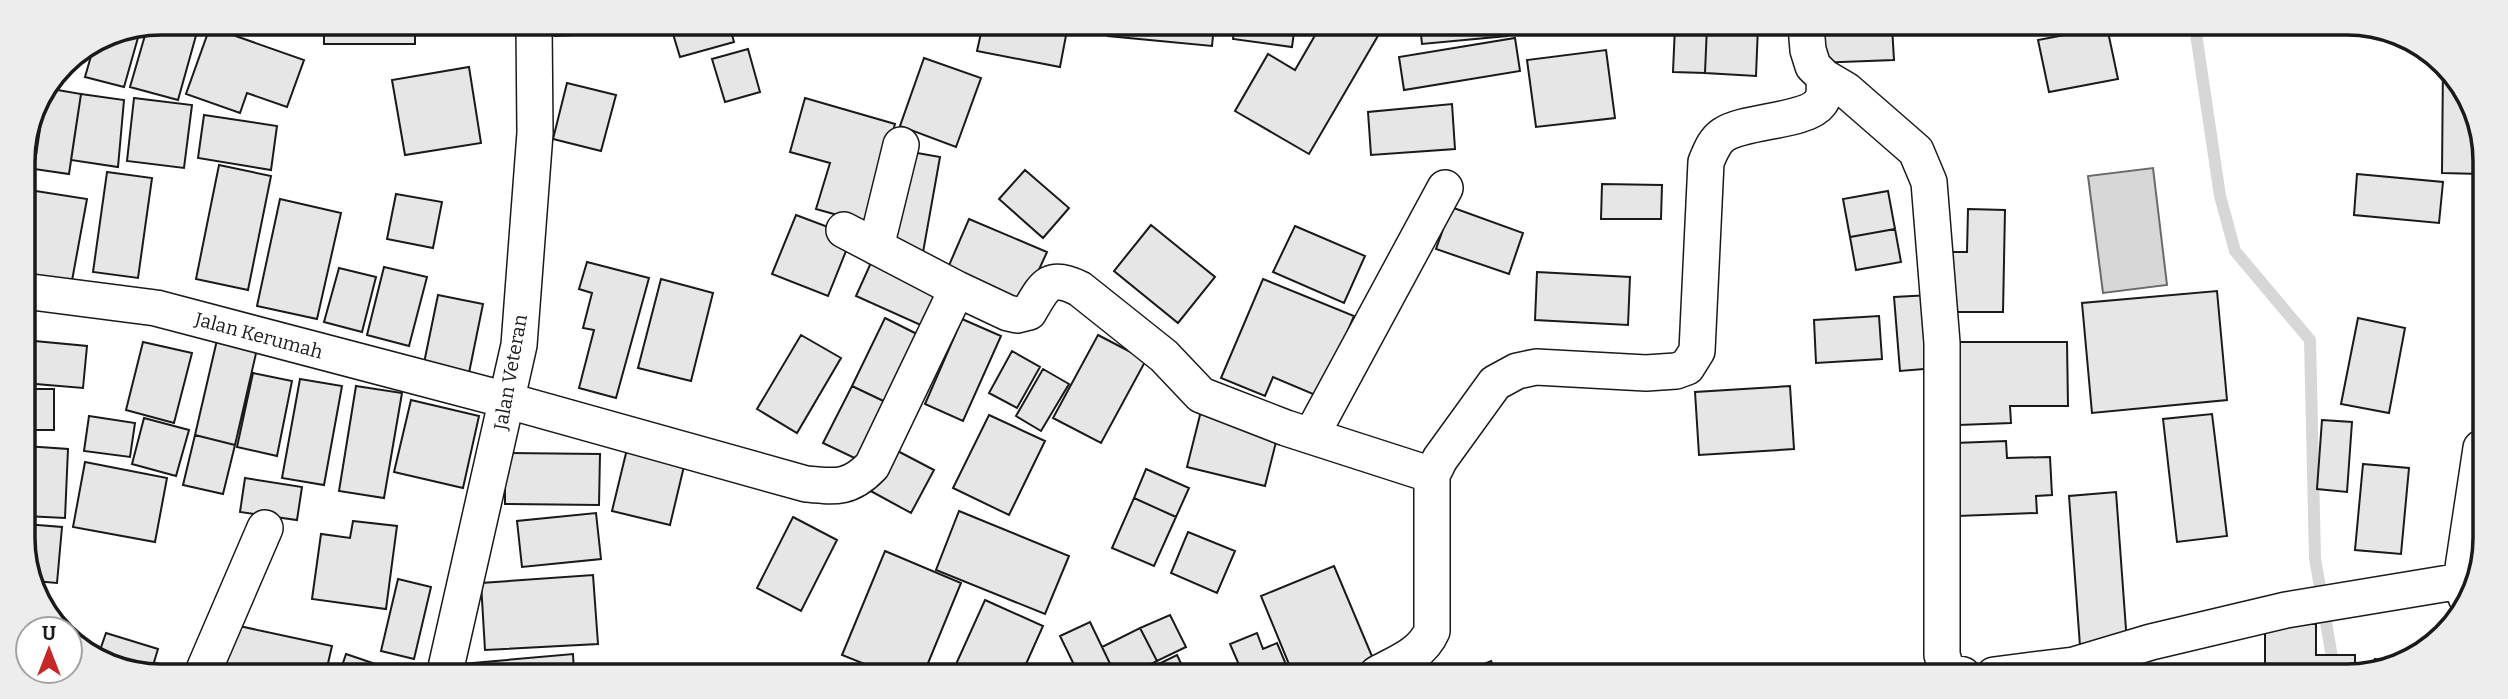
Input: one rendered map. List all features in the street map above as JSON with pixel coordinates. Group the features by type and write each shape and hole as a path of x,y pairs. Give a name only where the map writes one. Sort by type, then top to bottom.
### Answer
{"street":[{"name":"Jalan Veteran","path":"447,664 499,398 519,345 535,133 534,35"},
{"path":"1807,35 1813,66 1824,77 1846,90 1916,151 1929,182 1942,343 1942,655 1945,664"},
{"path":"1396,664 1426,645 1432,631 1432,475 1440,458 1495,383 1517,371 1536,367 1646,373 1676,371 1687,367 1697,351 1706,162 1712,148 1721,136 1735,130 1811,111 1823,98 1824,77"},
{"path":"876,247 901,145"},
{"path":"1311,436 1445,188"},
{"path":"844,230 957,289 1017,315 1029,313 1046,285 1055,281 1066,281 1080,289 1164,356 1201,395 1311,436 1432,475"},
{"name":"Jalan Kerumah","path":"35,292 156,308 499,398 806,484 843,486 860,478 872,466 957,289"},
{"path":"2465,582 2473,514"},
{"path":"206,664 265,528"},
{"path":"2077,664 2151,642 2286,610 2461,589"}],"shaded area":[{"path":"2153,168 2167,285 2103,293 2088,176"}],"building":[{"path":"196,35 178,100 130,87 145,36"},
{"path":"207,35 233,35 304,60 287,107 247,93 240,113 186,94"},
{"path":"324,35 415,35 415,44 324,44"},
{"path":"673,35 732,35 734,42 680,57"},
{"path":"981,35 1066,35 1060,67 977,51"},
{"path":"1108,35 1213,35 1212,46"},
{"path":"1234,35 1294,35 1292,47 1233,39"},
{"path":"1315,35 1378,35 1309,154 1235,111 1268,54 1295,70"},
{"path":"1421,35 1507,35 1507,36 1422,44"},
{"path":"1675,35 1707,35 1705,73 1673,72"},
{"path":"1707,35 1758,35 1756,76 1705,73"},
{"path":"1813,35 1893,35 1894,60 1815,63"},
{"path":"2065,35 2109,35 2118,79 2049,92 2038,40"},
{"path":"138,37 124,87 85,77 91,56 120,42"},
{"path":"1515,38 1520,71 1404,90 1399,57"},
{"path":"748,49 760,92 725,102 712,59"},
{"path":"1606,50 1615,118 1536,127 1527,60"},
{"path":"924,58 981,78 956,147 900,126"},
{"path":"469,67 481,143 405,155 392,80"},
{"path":"2443,79 2456,98 2466,120 2471,136 2473,174 2442,173"},
{"path":"567,83 616,95 601,151 553,139"},
{"path":"56,91 81,94 69,174 35,169 41,124"},
{"path":"81,94 124,100 118,167 71,160"},
{"path":"134,98 192,105 184,168 127,161"},
{"path":"805,98 895,124 866,223 816,209 830,163 790,152"},
{"path":"1452,104 1455,149 1371,155 1368,112"},
{"path":"204,115 277,126 271,170 198,158"},
{"path":"906,151 940,157 922,258 888,251"},
{"path":"219,165 271,176 248,290 196,279"},
{"path":"1025,170 1069,208 1043,238 999,199"},
{"path":"107,172 152,178 138,278 93,272"},
{"path":"2357,174 2443,182 2439,223 2354,215"},
{"path":"1602,184 1662,185 1661,219 1601,219"},
{"path":"35,191 87,199 71,286 35,280"},
{"path":"1888,191 1895,229 1850,237 1843,199"},
{"path":"396,194 442,202 433,248 387,239"},
{"path":"280,199 341,213 317,319 257,306"},
{"path":"1451,207 1523,233 1509,274 1436,249"},
{"path":"1968,209 2005,210 2003,312 1944,312 1944,252 1967,252"},
{"path":"796,215 852,236 828,296 772,274"},
{"path":"969,219 1047,252 1021,309 944,277"},
{"path":"1151,225 1215,277 1178,323 1114,271"},
{"path":"1295,226 1365,256 1344,303 1273,272"},
{"path":"1895,229 1901,262 1856,270 1850,237"},
{"path":"874,256 943,287 925,327 856,296"},
{"path":"587,262 649,278 616,398 579,388 594,330 583,328 592,293 579,289"},
{"path":"384,267 427,277 409,346 367,335"},
{"path":"339,268 376,277 362,332 324,322"},
{"path":"1537,272 1630,277 1628,325 1535,320"},
{"path":"661,279 713,293 691,381 638,368"},
{"path":"1263,279 1354,316 1320,397 1273,377 1265,396 1221,378"},
{"path":"2217,291 2227,400 2092,413 2082,303"},
{"path":"438,295 483,304 469,373 424,363"},
{"path":"1931,295 1936,368 1900,371 1894,297"},
{"path":"1879,316 1882,359 1816,363 1814,320"},
{"path":"885,318 929,340 896,407 852,386"},
{"path":"2358,318 2405,328 2389,413 2341,404"},
{"path":"962,319 1001,336 963,421 925,404"},
{"path":"801,335 841,358 797,433 757,409"},
{"path":"1098,335 1146,360 1101,443 1053,418"},
{"path":"217,340 257,349 235,445 195,435"},
{"path":"35,341 87,346 83,388 35,384"},
{"path":"143,342 192,353 174,423 126,410"},
{"path":"1959,342 2067,342 2068,406 2010,406 2011,423 1959,425"},
{"path":"1012,351 1040,367 1017,408 989,393"},
{"path":"1043,369 1069,384 1041,431 1016,416"},
{"path":"253,373 292,381 277,456 237,447"},
{"path":"300,379 342,386 324,485 282,478"},
{"path":"356,386 402,393 384,498 339,491"},
{"path":"852,386 896,407 867,464 823,443"},
{"path":"1790,386 1794,449 1699,455 1695,392"},
{"path":"35,389 54,389 54,430 35,430"},
{"path":"411,400 479,416 463,488 394,472"},
{"path":"1201,411 1279,430 1265,486 1187,467"},
{"path":"2212,414 2227,536 2177,542 2163,419"},
{"path":"989,415 1045,441 1009,515 953,488"},
{"path":"89,416 135,423 130,457 84,451"},
{"path":"144,418 189,430 176,476 132,464"},
{"path":"2322,420 2352,422 2347,492 2317,489"},
{"path":"195,435 235,445 223,494 183,485"},
{"path":"2006,441 2007,458 2050,457 2052,495 2036,496 2037,513 1958,516 1955,443"},
{"path":"35,447 68,449 65,518 35,516"},
{"path":"890,447 934,470 911,513 867,489"},
{"path":"627,449 685,462 670,525 612,511"},
{"path":"505,453 600,454 599,505 505,504"},
{"path":"85,462 167,478 155,542 73,527"},
{"path":"2363,464 2409,468 2401,554 2355,550"},
{"path":"1146,469 1189,488 1176,517 1134,498"},
{"path":"245,478 302,487 297,520 240,512"},
{"path":"2116,492 2127,643 2080,646 2069,496"},
{"path":"1134,498 1176,517 1154,566 1112,548"},
{"path":"959,511 1069,556 1045,614 936,570"},
{"path":"596,513 601,559 522,567 517,521"},
{"path":"793,517 837,540 801,611 757,588"},
{"path":"353,521 397,526 386,609 312,599 321,534 350,538"},
{"path":"35,525 62,527 57,583 43,582 42,579 37,563"},
{"path":"1188,532 1235,551 1217,593 1171,573"},
{"path":"885,551 961,583 928,664 864,664 842,655"},
{"path":"1334,566 1374,661 1367,664 1289,664 1261,596"},
{"path":"593,575 598,644 485,650 481,583"},
{"path":"398,579 431,587 414,659 381,651"},
{"path":"985,600 1043,626 1026,664 956,664"},
{"path":"1170,615 1186,647 1157,661 1140,628"},
{"path":"1090,622 1110,664 1074,664 1060,636"},
{"path":"230,624 332,646 328,664 221,664"},
{"path":"2265,624 2316,624 2316,655 2355,655 2355,664 2265,664"},
{"path":"1140,628 1157,661 1151,664 1110,664 1102,647"},
{"path":"106,633 158,649 154,664 136,662 101,648"},
{"path":"1257,633 1263,649 1277,643 1286,664 1239,664 1230,644"},
{"path":"346,654 375,664 343,664"},
{"path":"573,654 574,664 462,664"},
{"path":"1177,655 1181,664 1159,664"}],"waterway":[{"path":"2196,35 2220,196 2235,251 2310,340 2315,558 2333,664"}]}
